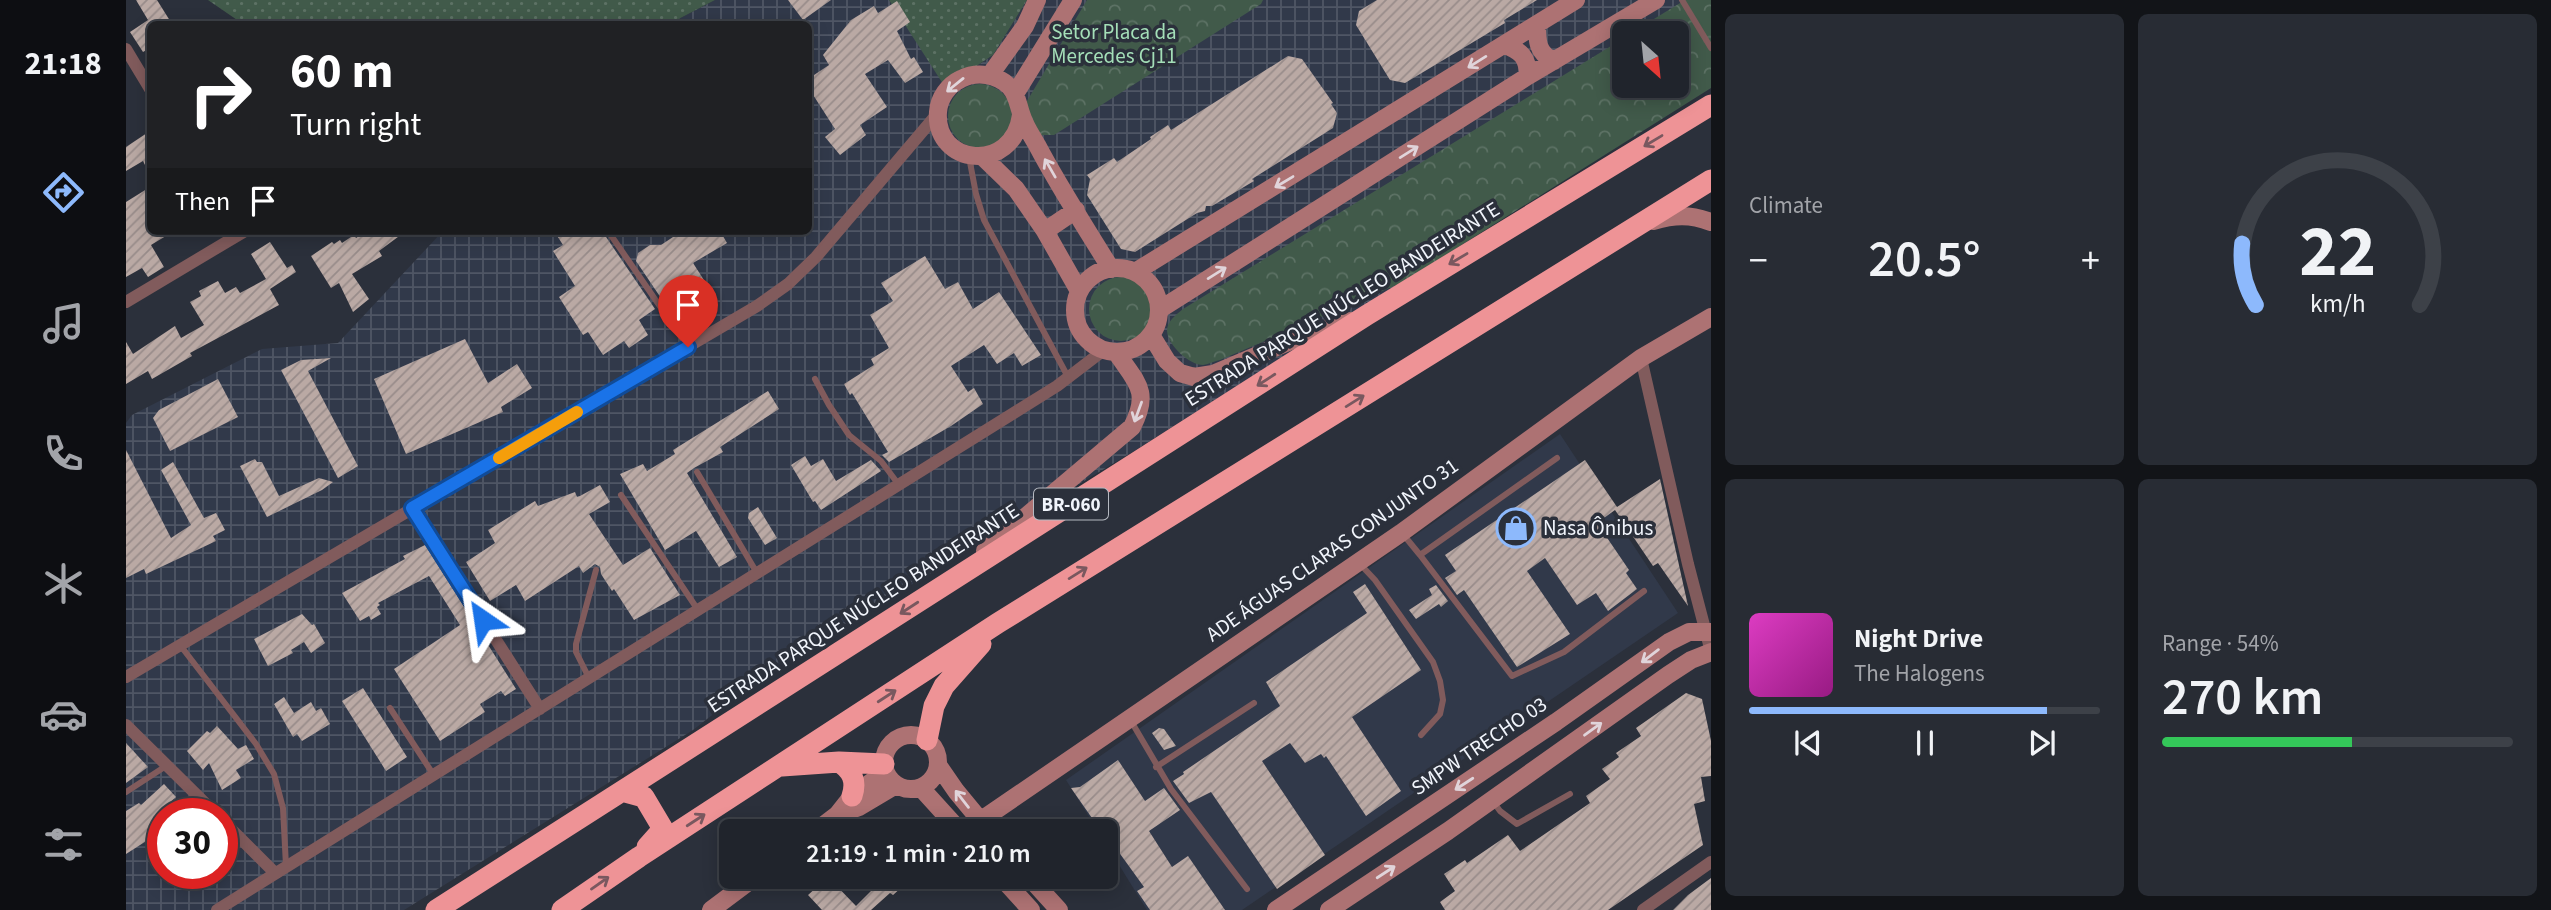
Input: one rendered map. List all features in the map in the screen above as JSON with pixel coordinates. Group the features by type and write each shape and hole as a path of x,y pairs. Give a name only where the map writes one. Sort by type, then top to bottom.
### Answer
{"highway":[{"name":"ESTRADA PARQUE NÚCLEO BANDEIRANTE","path":"436,910 1367,315 1711,105"},
{"name":"BR-060","path":"562,910 998,623 1711,180"},
{"path":"927,740 934,706 944,686 998,623"},
{"path":"780,766 839,762 888,774"},
{"path":"839,762 846,766 853,776 855,783 852,796"},
{"path":"622,791 644,797 663,829 639,857"}],"street":[{"path":"990,75 1025,26 1037,0"},
{"path":"1015,94 1073,0"},
{"path":"1135,272 1576,0"},
{"path":"1159,310 1528,76 1656,0"},
{"path":"1537,24 1540,50 1554,61"},
{"path":"1504,45 1518,49 1525,57 1528,76"},
{"path":"126,49 147,84"},
{"path":"126,677 688,347 788,284 816,257 937,113 946,90 955,82 978,74 990,75 1000,79 1015,94 1021,115 1111,269"},
{"path":"937,113 945,140 956,150 976,156 1016,189 1045,230 1079,291"},
{"path":"976,156 997,153 1007,146 1015,137 1021,115"},
{"path":"1045,230 1076,210"},
{"path":"1639,224 1671,215 1695,216 1711,222"},
{"path":"126,302 235,235"},
{"path":"217,910 1110,351 1129,351 1141,344 1151,335 1159,310 1152,288 1135,272 1111,269 1098,273 1087,280 1075,303 1078,326 1084,337 1110,351 1139,387 1143,403 1132,427 950,582"},
{"path":"1151,335 1167,361 1180,373 1194,377 1213,374 1305,335 1367,315"},
{"name":"ADE ÁGUAS CLARAS CONJUNTO 31","path":"993,819 1129,718 1359,563 1641,358 1711,317"},
{"path":"1329,910 1448,831 1691,660 1711,652 1641,358"},
{"path":"412,508 540,709"},
{"name":"SMPW TRECHO 03","path":"1276,910 1556,722 1669,642 1689,632 1708,632"},
{"path":"1556,722 1569,746"},
{"path":"126,725 200,798"},
{"path":"837,815 859,807 888,774 887,749 898,738 913,735 927,740 936,751 938,765 933,779 921,788 904,789 888,774"},
{"path":"938,765 979,819"},
{"path":"832,819 852,796 888,774"},
{"path":"921,788 949,819"},
{"path":"1429,806 1448,831"},
{"path":"238,834 281,870"},
{"path":"1643,910 1711,862"},
{"path":"710,910 739,889"},
{"path":"1012,889 1031,910"},
{"path":"1040,889 1059,910"}],"lane":[{"path":"1682,0 1711,48"},
{"path":"976,156 975,194 984,220 1068,377"},
{"path":"611,235 688,347"},
{"path":"815,379 849,435 881,461 899,485"},
{"path":"1420,555 1557,458"},
{"path":"696,472 757,573"},
{"path":"621,495 698,610"},
{"path":"1401,533 1512,676 1564,652 1644,591"},
{"path":"1359,563 1375,580 1433,662 1440,681 1443,700 1440,715 1421,735"},
{"path":"589,679 576,652 576,644 596,570"},
{"path":"180,645 256,744 274,774 283,808 281,870"},
{"path":"1156,767 1254,703"},
{"path":"390,708 433,775"},
{"path":"1129,718 1156,767 1247,889"},
{"path":"126,792 167,765"},
{"path":"1492,800 1500,811 1517,824 1570,794"}],"shaded area":[{"path":"715,0 889,0 947,86 993,55 1027,0 1711,0 1711,86 1134,451 768,671 693,730 404,910 126,910 126,423 132,415 262,349 338,343 439,235 812,235 812,21 675,21"},
{"path":"1560,434 1678,613 1242,910 1147,910 1118,863 1118,819 1090,819 1066,780"}],"green space":[{"path":"208,0 715,0 675,21 239,21"},
{"path":"889,0 1027,0 993,55 945,87"},
{"name":"Setor Placa da Mercedes Cj11","path":"1087,0 1263,0 1261,4 1054,135 1039,135 1027,112 1027,101"},
{"path":"1685,0 1711,0 1711,88 1401,283 1205,365 1186,358 1171,343 1167,331 1169,324 1183,309 1612,45 1612,98 1689,98 1689,21 1651,21"},
{"path":"974,84 986,84 1003,93 1010,104 1010,128 1003,139 986,148 974,148 962,143 953,134 948,122 948,110 953,98 962,89"},
{"path":"1121,277 1139,283 1147,291 1153,309 1147,327 1139,335 1121,341 1103,335 1095,327 1089,309 1095,291 1103,283"}],"building":[{"path":"136,0 157,0 170,21 147,21 147,50 143,52 130,32 148,20"},
{"path":"788,0 831,0 803,20"},
{"path":"1377,0 1537,0 1504,20 1505,23 1405,83 1390,80 1356,25 1359,11"},
{"path":"897,1 910,22 897,31 911,59 914,57 923,72 905,83 888,60 865,74 887,107 860,125 866,135 840,155 825,137 835,129 812,93 812,76 829,65 823,55 851,20 874,6 878,13"},
{"path":"1288,56 1302,59 1333,103 1331,104 1337,113 1333,128 1252,179 1254,181 1212,206 1206,206 1205,211 1197,213 1135,252 1121,249 1087,195 1090,179 1087,175 1114,158 1117,162 1168,125 1171,130"},
{"path":"147,133 147,169 143,161 126,171 126,147"},
{"path":"147,189 147,235 167,235 151,245 164,267 148,277 142,268 126,277 126,202"},
{"path":"354,235 356,238 361,235 401,235 379,251 382,256 352,274 369,299 353,312 339,283 331,288 311,256 332,242 334,244 340,240 342,243"},
{"path":"557,235 605,235 655,309 639,320 648,335 629,348 624,341 603,355 588,332 583,335 559,297 575,286 553,251 563,245"},
{"path":"676,235 722,235 727,243 693,263 711,291 678,312 670,300 665,304 636,261 638,253 650,245 661,245"},
{"path":"270,242 287,268 292,265 296,272 270,289 279,305 190,353 192,356 152,379 148,371 126,384 126,342 133,354 175,326 181,338 204,325 190,302 201,296 199,291 218,281 225,293 236,287 240,293 266,279 251,254"},
{"path":"925,256 945,289 958,282 973,309 999,292 1041,355 1022,366 1014,353 997,364 984,345 951,366 968,392 974,388 983,404 889,462 882,455 888,452 844,384 874,365 871,359 889,348 870,315 893,301 881,283"},
{"path":"465,339 488,383 517,364 532,388 501,407 503,412 406,454 374,379"},
{"path":"331,358 308,371 358,466 338,478 281,370 301,360"},
{"path":"218,379 238,417 170,451 153,418 159,410"},
{"path":"768,391 779,409 720,447 723,452 687,473 737,557 719,567 696,531 665,550 620,474 643,464 647,471 675,454 673,450"},
{"path":"126,450 171,538 191,525 161,470 173,462 204,518 216,513 225,530 213,536 216,541 146,574 144,569 126,578"},
{"path":"805,456 811,466 823,459 836,481 871,460 881,471 821,510 815,501 813,502 791,465"},
{"path":"255,459 262,462 279,496 319,478 333,482 267,517 240,466"},
{"path":"1585,460 1617,507 1660,479 1688,606 1658,563 1653,566 1615,510 1597,523 1629,570 1626,573 1637,589 1608,611 1596,593 1577,605 1545,558 1527,571 1570,634 1517,667 1464,590 1457,595 1445,578 1456,571 1445,555"},
{"path":"600,485 610,502 589,514 623,565 650,548 680,595 634,620 601,574 600,567 595,564 583,573 579,566 525,601 516,585 490,601 466,562 495,543 488,530 535,501 538,506 575,492 577,497"},
{"path":"758,507 777,538 765,545 748,518 749,513"},
{"path":"425,545 516,689 505,696 501,691 480,704 485,712 440,741 394,669 460,625 429,576 378,603 381,614 371,620 369,616 360,621 342,593 405,559 403,556"},
{"path":"1365,584 1421,670 1352,717 1401,791 1366,816 1326,756 1324,758 1321,754 1305,763 1290,743 1262,761 1325,855 1277,889 1211,792 1189,803 1173,781 1280,706 1266,682 1367,613 1353,592"},
{"path":"1436,585 1448,601 1416,619 1409,610 1432,595 1429,589"},
{"path":"302,614 314,624 325,643 311,653 304,642 291,650 293,653 268,666 254,639"},
{"path":"363,688 407,757 386,771 342,701"},
{"path":"1686,693 1702,699 1711,741 1711,776 1701,777 1705,801 1694,804 1703,845 1608,910 1445,910 1440,902 1455,891 1444,874 1465,860 1467,863 1508,835 1520,851 1590,803 1586,796 1610,779 1602,769 1619,757 1616,753 1641,736 1636,728"},
{"path":"284,697 294,713 311,702 316,711 321,708 330,724 302,741 297,734 293,737 274,704"},
{"path":"217,726 238,749 246,745 254,759 236,770 241,778 222,790 209,763 203,770 187,751 207,731 210,733"},
{"path":"1159,728 1164,729 1176,746 1164,750 1152,733"},
{"path":"126,743 148,767 126,783"},
{"path":"1118,760 1145,801 1164,788 1180,810 1149,831 1172,867 1188,856 1225,910 1150,910 1137,891 1144,887 1118,851 1118,819 1093,819 1071,788 1080,787"},
{"path":"164,784 176,797 175,798 149,798"},
{"path":"147,800 147,841 126,854 126,811 139,803 141,805"},
{"path":"1711,878 1711,910 1673,910 1688,895"},
{"path":"815,889 840,889 856,906 873,889 900,889 893,895 890,893 871,910 822,910 808,895"}],"slow traffic":[{"path":"499,458 577,412"}],"place":[{"name":"Nasa Ônibus","path":"1516,528"}],"route":[{"path":"483,620 412,508 688,347"}]}
